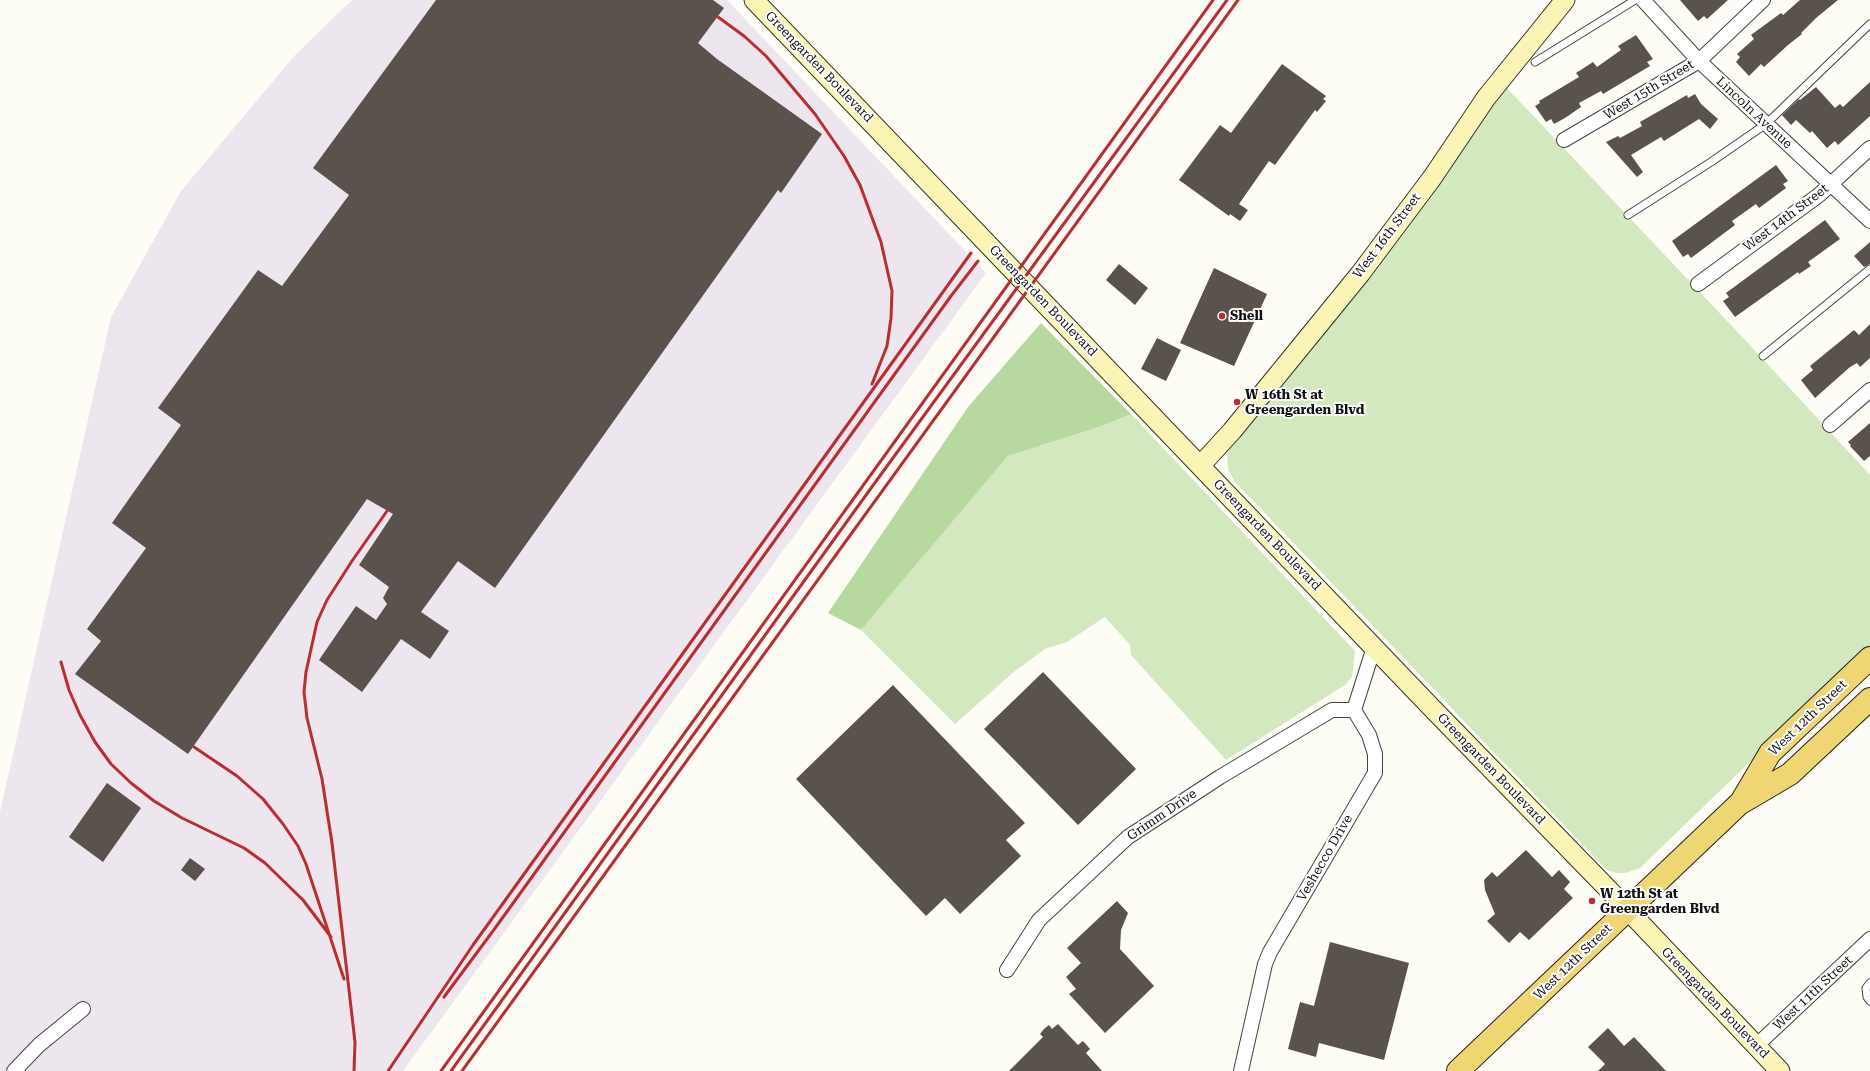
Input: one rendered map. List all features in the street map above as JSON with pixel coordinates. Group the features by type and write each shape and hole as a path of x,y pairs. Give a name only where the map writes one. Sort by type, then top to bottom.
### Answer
{"main road":[{"name":"West 12th Street","path":"1740,804 1770,753 1870,658"},
{"name":"West 12th Street","path":"1458,1071 1740,804 1790,774 1870,699"}],"street":[{"name":"Greengarden Boulevard","path":"754,0 1780,1071"},
{"name":"West 16th Street","path":"1200,466 1232,431 1356,278 1432,178 1486,98 1565,0"},
{"name":"Lincoln Avenue","path":"1643,0 1699,61 1870,221"},
{"name":"West 15th Street","path":"1564,140 1699,61 1763,0"},
{"name":"West 14th Street","path":"1698,284 1830,185 1870,148"},
{"path":"1830,425 1870,390"},
{"path":"1354,710 1374,647"},
{"name":"Grimm Drive","path":"1007,970 1039,920 1128,837 1220,777 1332,710 1354,710"},
{"name":"Veshecco Drive","path":"1241,1071 1265,964 1270,952 1375,773 1375,754 1369,735 1354,710"},
{"name":"West 11th Street","path":"1756,1046 1870,939"},
{"path":"14,1071 39,1045 83,1009"}],"lane":[{"path":"1535,62 1635,0"},
{"path":"1628,215 1711,162 1766,124 1870,24"},
{"path":"1763,356 1870,269"},
{"path":"1870,983 1866,988 1867,997 1870,1001"}],"shaded area":[{"path":"352,0 727,0 986,273 403,1071 0,1071 0,812 111,317 181,191 295,55"}],"green space":[{"path":"1506,87 1747,342 1870,475 1870,646 1640,868 1626,873 1609,871 1603,866 1235,482 1228,469 1227,452 1230,445"},
{"path":"1041,323 1131,414 1102,426 1008,456 861,630 828,613 968,407"},
{"path":"1131,414 1355,651 1352,677 1345,685 1226,760 1131,655 1130,645 1105,617 1067,642 1045,649 1015,671 955,724 861,630 1008,456 1102,426"}],"building":[{"path":"436,0 713,0 724,8 698,43 717,59 822,134 781,193 778,190 495,588 458,561 421,612 449,631 430,659 401,639 362,692 319,660 356,606 376,620 387,604 383,598 389,587 359,565 393,514 367,499 188,754 75,674 101,641 87,629 146,548 112,523 181,425 158,408 258,270 282,286 349,195 313,168"},
{"path":"1680,0 1728,0 1707,19 1704,16 1698,21"},
{"path":"1800,0 1838,0 1816,18 1801,33 1802,34 1764,67 1761,64 1749,76 1736,62 1740,57 1737,54 1754,39 1751,35 1781,13 1783,15"},
{"path":"1636,35 1653,59 1647,62 1650,66 1603,94 1601,91 1579,103 1581,107 1554,124 1551,119 1546,122 1535,106 1540,103 1539,101 1579,77 1576,73 1593,62 1597,67 1621,50 1618,46"},
{"path":"1282,64 1326,96 1323,99 1326,101 1317,112 1315,110 1275,165 1269,161 1239,204 1248,210 1240,221 1230,214 1229,216 1179,180 1220,125 1231,133"},
{"path":"1870,82 1870,116 1838,145 1835,141 1827,148 1812,131 1810,133 1796,120 1791,125 1782,115 1799,99 1800,100 1816,87 1835,108 1840,104 1843,107"},
{"path":"1695,94 1701,104 1718,119 1710,129 1699,119 1664,141 1661,137 1631,155 1643,172 1637,177 1606,142 1618,136 1620,138 1642,126 1640,122 1687,95 1688,98"},
{"path":"1776,165 1788,181 1783,184 1786,188 1759,208 1756,204 1732,221 1735,225 1691,258 1688,254 1683,257 1672,241"},
{"path":"1825,220 1840,239 1808,262 1811,266 1799,274 1798,272 1735,317 1723,301 1729,297 1726,293"},
{"path":"1870,242 1870,264 1864,267 1854,256"},
{"path":"1119,264 1148,288 1135,305 1106,280"},
{"path":"1214,268 1267,294 1234,366 1180,343"},
{"path":"1870,324 1870,358 1860,367 1857,363 1850,367 1815,398 1801,380 1813,370 1810,366 1854,330 1859,335"},
{"path":"1157,338 1181,350 1166,381 1141,369"},
{"path":"1870,423 1870,456 1864,461 1848,442"},
{"path":"1043,672 1136,769 1078,825 984,729"},
{"path":"893,685 1025,823 1006,840 1021,856 960,914 945,898 926,916 796,779"},
{"path":"107,783 141,808 103,862 69,837"},
{"path":"1526,850 1552,877 1559,870 1570,882 1564,889 1573,898 1529,940 1520,932 1509,943 1487,921 1495,914 1485,890 1484,880 1492,872 1497,877"},
{"path":"190,858 205,869 195,881 181,870"},
{"path":"1117,901 1128,913 1121,930 1120,949 1154,986 1105,1033 1069,994 1076,989 1066,977 1081,963 1067,948"},
{"path":"1330,942 1409,963 1384,1060 1319,1043 1316,1057 1288,1049 1300,1002 1314,1006"},
{"path":"1058,1024 1078,1045 1083,1041 1090,1049 1086,1053 1102,1071 1009,1071 1043,1037 1040,1034 1044,1029 1049,1025 1052,1029"},
{"path":"1608,1028 1624,1046 1634,1037 1666,1071 1598,1071 1605,1064 1588,1047"}],"railway":[{"path":"441,1071 1213,0"},
{"path":"451,1071 874,484 1227,0"},
{"path":"462,1071 1238,0"},
{"path":"718,17 744,36 766,56 815,114 844,156 860,185 881,242 892,291 891,318 887,346 872,384"},
{"path":"388,1071 473,945 971,253"},
{"path":"444,997 951,296 978,261"},
{"path":"354,1071 355,1042 332,843 322,779 307,718 304,692 306,672 317,622 327,600 387,511"},
{"path":"61,662 69,690 80,715 95,742 111,764 131,783 154,801 182,818 244,848 265,863 303,900 331,937"},
{"path":"194,747 237,776 263,799 298,846 306,864 344,979"}],"place":[{"name":"Shell","path":"1222,316"},
{"name":"W 16th St at Greengarden Blvd","path":"1237,402"},
{"name":"W 12th St at Greengarden Blvd","path":"1592,901"}]}
